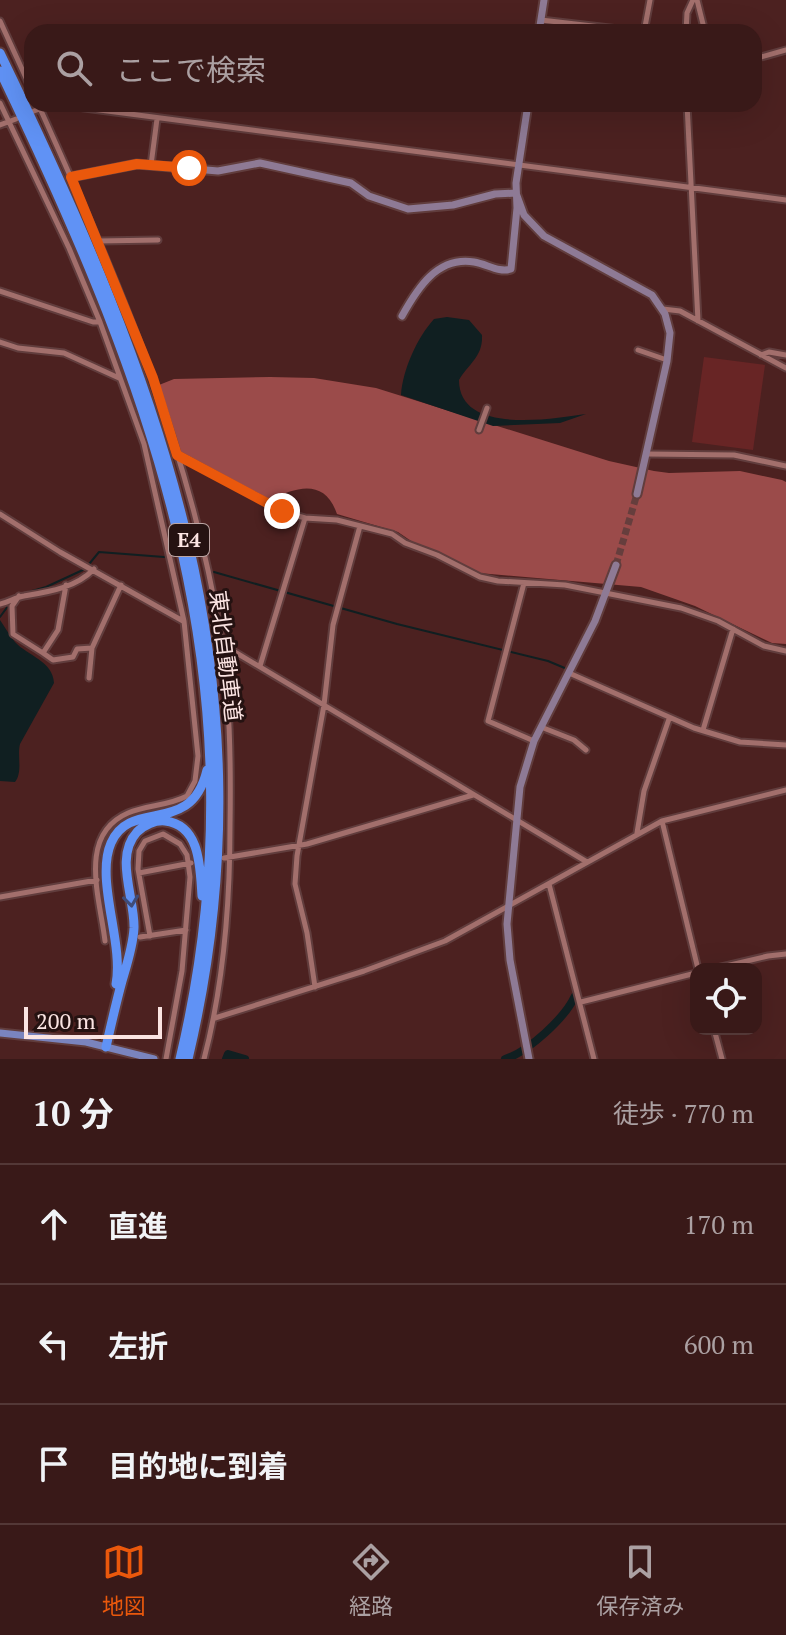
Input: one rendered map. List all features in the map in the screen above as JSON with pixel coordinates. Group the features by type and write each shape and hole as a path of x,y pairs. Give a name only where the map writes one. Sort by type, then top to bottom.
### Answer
{"highway":[{"name":"東北自動車道","path":"0,53 24,105"},
{"name":"東北自動車道","path":"0,71 94,278 128,366 156,447 180,533 194,600 204,670 210,751 210,843 197,979 180,1059"},
{"name":"東北自動車道","path":"27,112 82,229 132,353 174,480 202,600 216,719 219,820 209,944 188,1059"},
{"path":"104,1046 118,971 107,871 110,845 128,824 179,810 193,802 203,787 210,751"},
{"path":"104,1046 134,927 127,852 132,839 142,828 165,821 179,826 190,836 198,857 205,920"}],"main road":[{"path":"0,1033 104,1046 154,1059"}],"street":[{"path":"540,24 544,0"},
{"path":"646,24 650,0"},
{"path":"686,24 687,13 695,0"},
{"path":"695,0 702,24"},
{"path":"541,20 567,24"},
{"path":"0,21 24,74"},
{"path":"762,57 786,50"},
{"path":"0,103 12,120 47,197 123,381 144,444 184,621 197,742 195,781 187,796 153,809 126,813 105,829 96,849 105,941"},
{"path":"39,112 98,241 177,455 196,512 221,644 230,731 228,918 215,1018 204,1059"},
{"path":"108,112 786,200"},
{"path":"402,316 420,285 442,268 466,262 505,271 511,269 517,208 517,165 527,112"},
{"path":"687,112 698,321"},
{"path":"151,165 157,119"},
{"path":"0,125 12,120"},
{"path":"71,177 122,165 218,171 260,163 351,183 369,196 408,209 453,205 495,194 516,193"},
{"path":"516,193 524,215 544,236 652,295 663,309 670,333 667,361 637,494"},
{"path":"98,241 158,240"},
{"path":"0,291 100,322"},
{"path":"663,309 676,309 786,368"},
{"path":"0,342 18,348 64,353 123,381"},
{"path":"638,350 667,361"},
{"path":"760,355 769,352 786,355"},
{"path":"479,430 487,408"},
{"path":"648,454 726,454 786,466"},
{"path":"177,455 282,511 305,518 337,520 392,534 480,577 565,585 681,608 733,629 764,646 786,651"},
{"path":"0,514 60,552 190,625"},
{"path":"259,666 305,518"},
{"path":"315,987 307,933 295,884 336,610 360,526"},
{"path":"529,1059 510,960 509,906 520,787 534,741 607,593 616,565"},
{"path":"0,604 11,602 19,596 44,594 87,576 94,569"},
{"path":"524,583 488,721 534,741"},
{"path":"43,653 58,630 66,585"},
{"path":"89,678 92,648 121,585"},
{"path":"19,596 12,606 13,634 53,660 73,657 77,649 92,648"},
{"path":"703,730 733,629"},
{"path":"213,639 587,862"},
{"path":"567,673 669,719 740,742 786,745"},
{"path":"637,834 644,791 669,719"},
{"path":"541,727 574,740 586,750"},
{"path":"215,1018 445,941 662,821 786,790"},
{"path":"227,857 299,845 473,795"},
{"path":"662,821 695,963"},
{"path":"156,825 158,834"},
{"path":"150,936 138,856 141,845 158,834 168,835 177,841 193,863 178,1000 166,1059"},
{"path":"139,873 193,863"},
{"path":"0,897 97,880"},
{"path":"549,884 594,1059"},
{"path":"140,937 186,930"},
{"path":"738,963 786,954"},
{"path":"581,1002 690,973"},
{"path":"716,1035 722,1059"}],"shaded area":[{"path":"434,319 469,320 482,335 478,354 459,380 463,397 474,409 509,420 586,414 560,423 493,426 401,395 408,365 422,335"},
{"path":"704,357 765,365 753,450 692,442"},
{"path":"314,378 376,388 609,461 654,471 740,471 786,482 786,644 772,643 695,606 641,587 479,573 417,545 398,532 337,514 332,503 318,490 300,489 270,500 182,455 159,385 174,379"},
{"path":"0,620 20,647 49,669 54,683 20,744 19,774 15,782 0,781"}],"waterway":[{"path":"18,595 46,587 85,569 99,552 164,557"},
{"path":"214,572 397,624 548,661 567,669"},
{"path":"0,617 11,602"},
{"path":"505,1059 545,1033 575,996"},
{"path":"226,1059 228,1054 245,1059"}],"tunnel":[{"path":"616,565 637,494"}],"route":[{"path":"189,168 137,164 71,177 153,378 177,455 282,511"}]}
